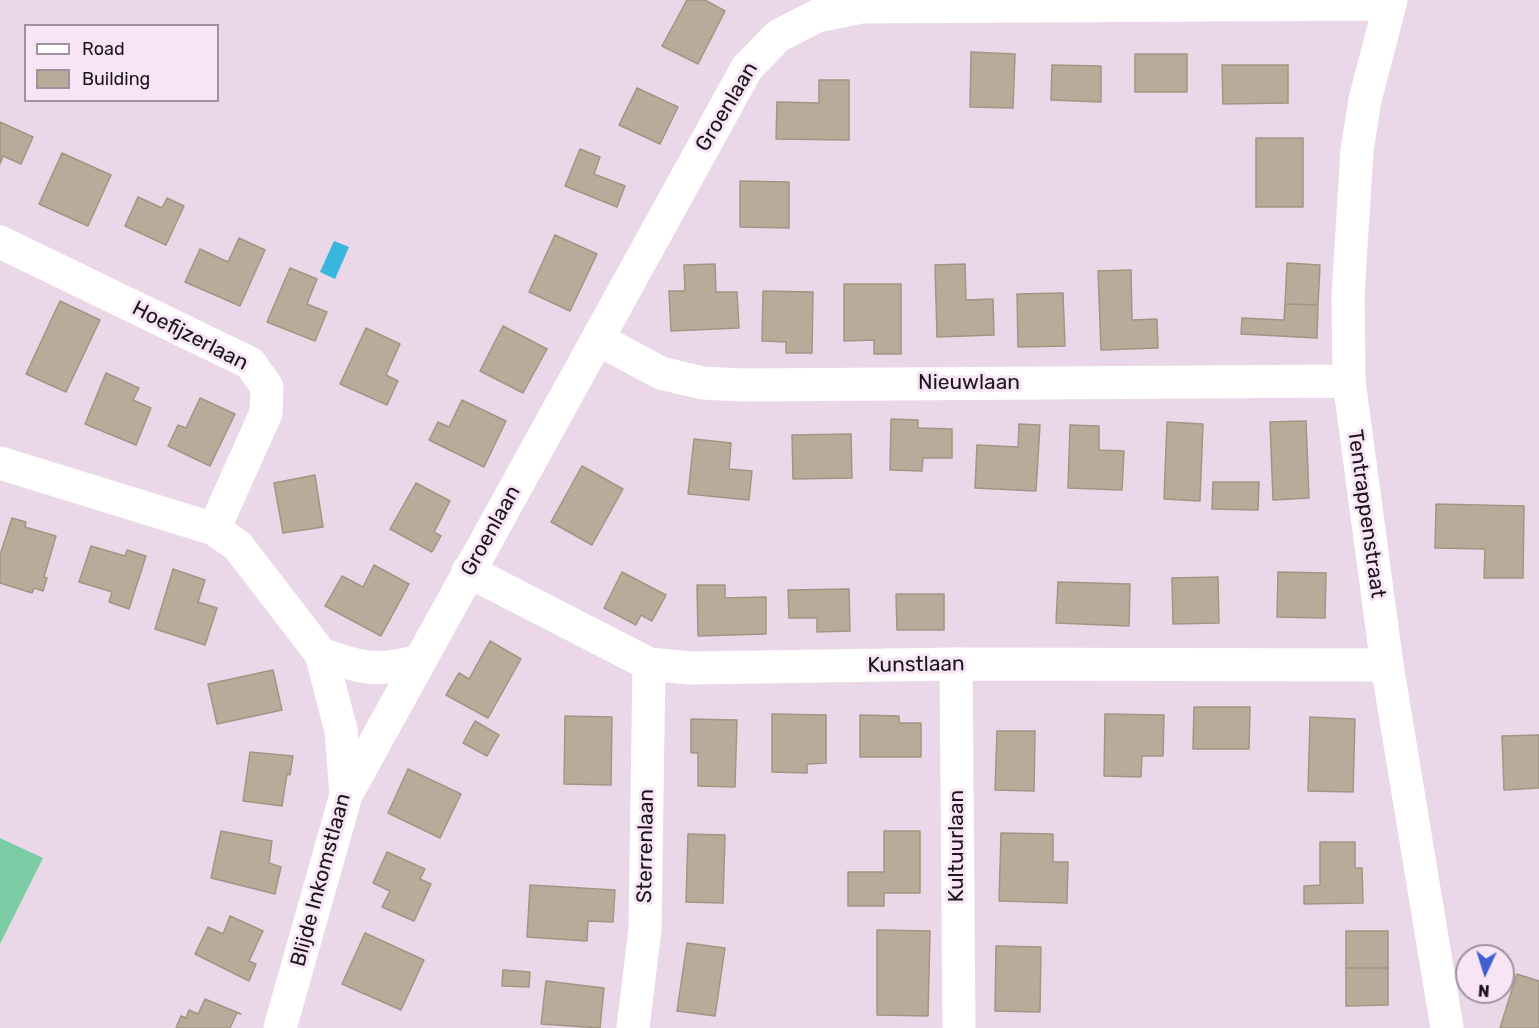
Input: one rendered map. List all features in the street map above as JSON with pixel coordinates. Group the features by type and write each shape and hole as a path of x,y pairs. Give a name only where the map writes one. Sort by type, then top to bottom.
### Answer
{"street":[{"name":"Groenlaan","path":"346,795 747,68 778,36 817,16 861,7 1390,2"},
{"name":"Tentrappenstraat","path":"1390,2 1365,100 1357,150 1348,296 1349,381 1387,665 1447,1028"},
{"name":"Hoefijzerlaan","path":"0,242 250,363 267,387 266,413 214,529"},
{"name":"Nieuwlaan","path":"599,340 661,373 702,383 743,385 1349,381"},
{"name":"Blijde Inkomstlaan","path":"0,462 214,529 238,546 321,654 341,730 346,795 280,1028"},
{"name":"Kunstlaan","path":"468,571 649,664 690,668 956,664 1387,665"},
{"path":"321,654 361,668 392,668 420,661"},
{"name":"Sterrenlaan","path":"633,1028 645,929 649,664"},
{"name":"Kultuurlaan","path":"956,664 959,1028"}],"green space":[{"path":"0,838 43,858 0,944"}],"water":[{"path":"334,241 349,247 335,279 320,272"}],"building":[{"path":"687,0 705,0 725,11 698,64 662,46"},
{"path":"971,52 1015,54 1013,108 970,107"},
{"path":"1135,54 1187,54 1187,92 1135,92"},
{"path":"1052,65 1101,66 1101,102 1051,100"},
{"path":"1222,65 1288,65 1288,103 1223,104"},
{"path":"819,80 849,80 849,140 776,139 777,102 819,103"},
{"path":"637,88 678,107 660,144 619,125"},
{"path":"0,122 33,137 21,164 3,156 0,164"},
{"path":"1256,138 1303,138 1303,207 1256,207"},
{"path":"580,149 600,157 594,174 625,186 617,207 565,186"},
{"path":"62,153 111,175 88,226 39,204"},
{"path":"740,181 789,182 789,228 740,227"},
{"path":"138,197 162,208 167,198 184,206 166,245 125,226"},
{"path":"555,235 597,254 570,311 529,292"},
{"path":"239,238 265,250 240,306 185,282 200,249 228,262"},
{"path":"1287,263 1320,265 1318,305 1285,304"},
{"path":"715,264 716,292 737,292 739,328 671,331 669,291 685,291 684,265"},
{"path":"965,264 966,300 993,299 994,335 937,337 935,265"},
{"path":"290,268 317,279 307,304 327,312 315,341 267,322"},
{"path":"1131,270 1132,320 1157,319 1158,348 1101,350 1098,271"},
{"path":"844,284 901,284 901,354 874,354 874,340 844,341"},
{"path":"763,291 813,292 812,353 786,353 786,342 762,341"},
{"path":"1063,293 1065,346 1018,347 1017,294"},
{"path":"60,301 100,320 66,392 26,374"},
{"path":"1285,304 1318,305 1317,338 1241,334 1242,318 1284,320"},
{"path":"503,326 547,349 523,393 480,371"},
{"path":"366,328 400,344 386,375 398,381 387,405 340,384"},
{"path":"106,373 139,388 133,400 151,408 136,445 85,424"},
{"path":"200,398 235,414 210,466 168,446 178,425 186,428"},
{"path":"462,400 506,421 484,467 429,440 438,422 449,427"},
{"path":"891,419 918,420 918,428 952,429 952,458 923,458 922,471 890,470"},
{"path":"1306,421 1309,498 1273,500 1270,422"},
{"path":"1167,422 1203,424 1200,501 1164,499"},
{"path":"1019,424 1040,425 1036,491 975,488 977,445 1018,447"},
{"path":"1070,425 1099,426 1099,450 1124,451 1122,490 1068,488"},
{"path":"851,434 852,478 793,479 792,435"},
{"path":"694,439 731,443 729,469 752,471 749,500 688,494"},
{"path":"582,466 623,489 592,545 551,522"},
{"path":"315,475 323,527 283,533 274,483"},
{"path":"1213,482 1259,482 1258,510 1212,509"},
{"path":"416,483 450,501 434,532 441,536 432,552 390,529"},
{"path":"1436,504 1524,506 1523,578 1484,578 1485,549 1435,548"},
{"path":"12,518 26,522 25,527 56,536 44,577 47,578 43,591 34,588 32,593 0,583 0,555"},
{"path":"91,546 125,556 127,550 146,556 129,609 109,602 112,592 79,582"},
{"path":"374,565 409,584 381,636 325,606 342,576 363,587"},
{"path":"173,569 205,580 198,602 217,608 205,645 155,629"},
{"path":"622,572 666,595 652,621 641,615 636,625 604,608"},
{"path":"1278,572 1326,573 1325,618 1277,617"},
{"path":"1218,577 1219,623 1173,624 1172,578"},
{"path":"1058,582 1130,584 1129,626 1056,623"},
{"path":"697,585 725,585 725,598 766,597 766,634 698,636"},
{"path":"849,589 850,631 817,632 817,618 789,618 788,590"},
{"path":"896,594 944,594 944,630 897,630"},
{"path":"490,641 521,659 488,718 446,695 459,673 469,679"},
{"path":"273,670 282,710 217,724 208,684"},
{"path":"1194,707 1250,707 1249,749 1193,749"},
{"path":"772,714 826,715 826,763 807,764 807,773 772,772"},
{"path":"1105,714 1164,715 1163,756 1142,756 1141,777 1104,776"},
{"path":"860,715 899,716 899,723 921,723 921,757 860,757"},
{"path":"565,716 612,717 611,785 564,784"},
{"path":"1310,717 1355,719 1353,792 1308,791"},
{"path":"691,719 737,720 735,787 698,786 698,753 691,753"},
{"path":"475,721 499,735 487,756 463,743"},
{"path":"997,731 1035,731 1034,791 995,790"},
{"path":"1539,735 1539,788 1504,790 1502,736"},
{"path":"250,752 293,756 290,775 287,774 282,806 243,801"},
{"path":"408,769 461,794 440,838 388,813"},
{"path":"221,831 272,841 269,863 281,867 275,894 211,878"},
{"path":"884,831 920,831 920,893 884,893 884,906 848,906 848,872 884,872"},
{"path":"1001,833 1053,834 1053,862 1068,862 1067,903 999,901"},
{"path":"688,834 725,835 723,903 686,902"},
{"path":"1320,842 1355,842 1355,868 1362,868 1363,903 1304,904 1304,886 1320,885"},
{"path":"387,852 425,869 420,879 431,884 414,921 382,907 390,891 373,883"},
{"path":"530,885 615,890 613,922 588,921 587,941 527,937"},
{"path":"230,916 263,931 249,961 256,964 249,981 195,954 208,927 223,934"},
{"path":"877,930 930,931 928,1016 877,1015"},
{"path":"1346,931 1388,931 1388,968 1346,968"},
{"path":"365,933 424,960 401,1010 342,984"},
{"path":"687,943 725,948 715,1016 677,1011"},
{"path":"996,946 1041,947 1040,1012 995,1011"},
{"path":"1346,968 1388,968 1388,1005 1346,1006"},
{"path":"503,970 530,972 529,987 502,986"},
{"path":"1517,974 1539,981 1539,1028 1500,1028 1508,1004 1515,1004"},
{"path":"546,981 604,988 600,1028 541,1024"},
{"path":"205,999 241,1014 237,1013 230,1028 176,1028 181,1016 186,1018 189,1010 198,1014"}]}
